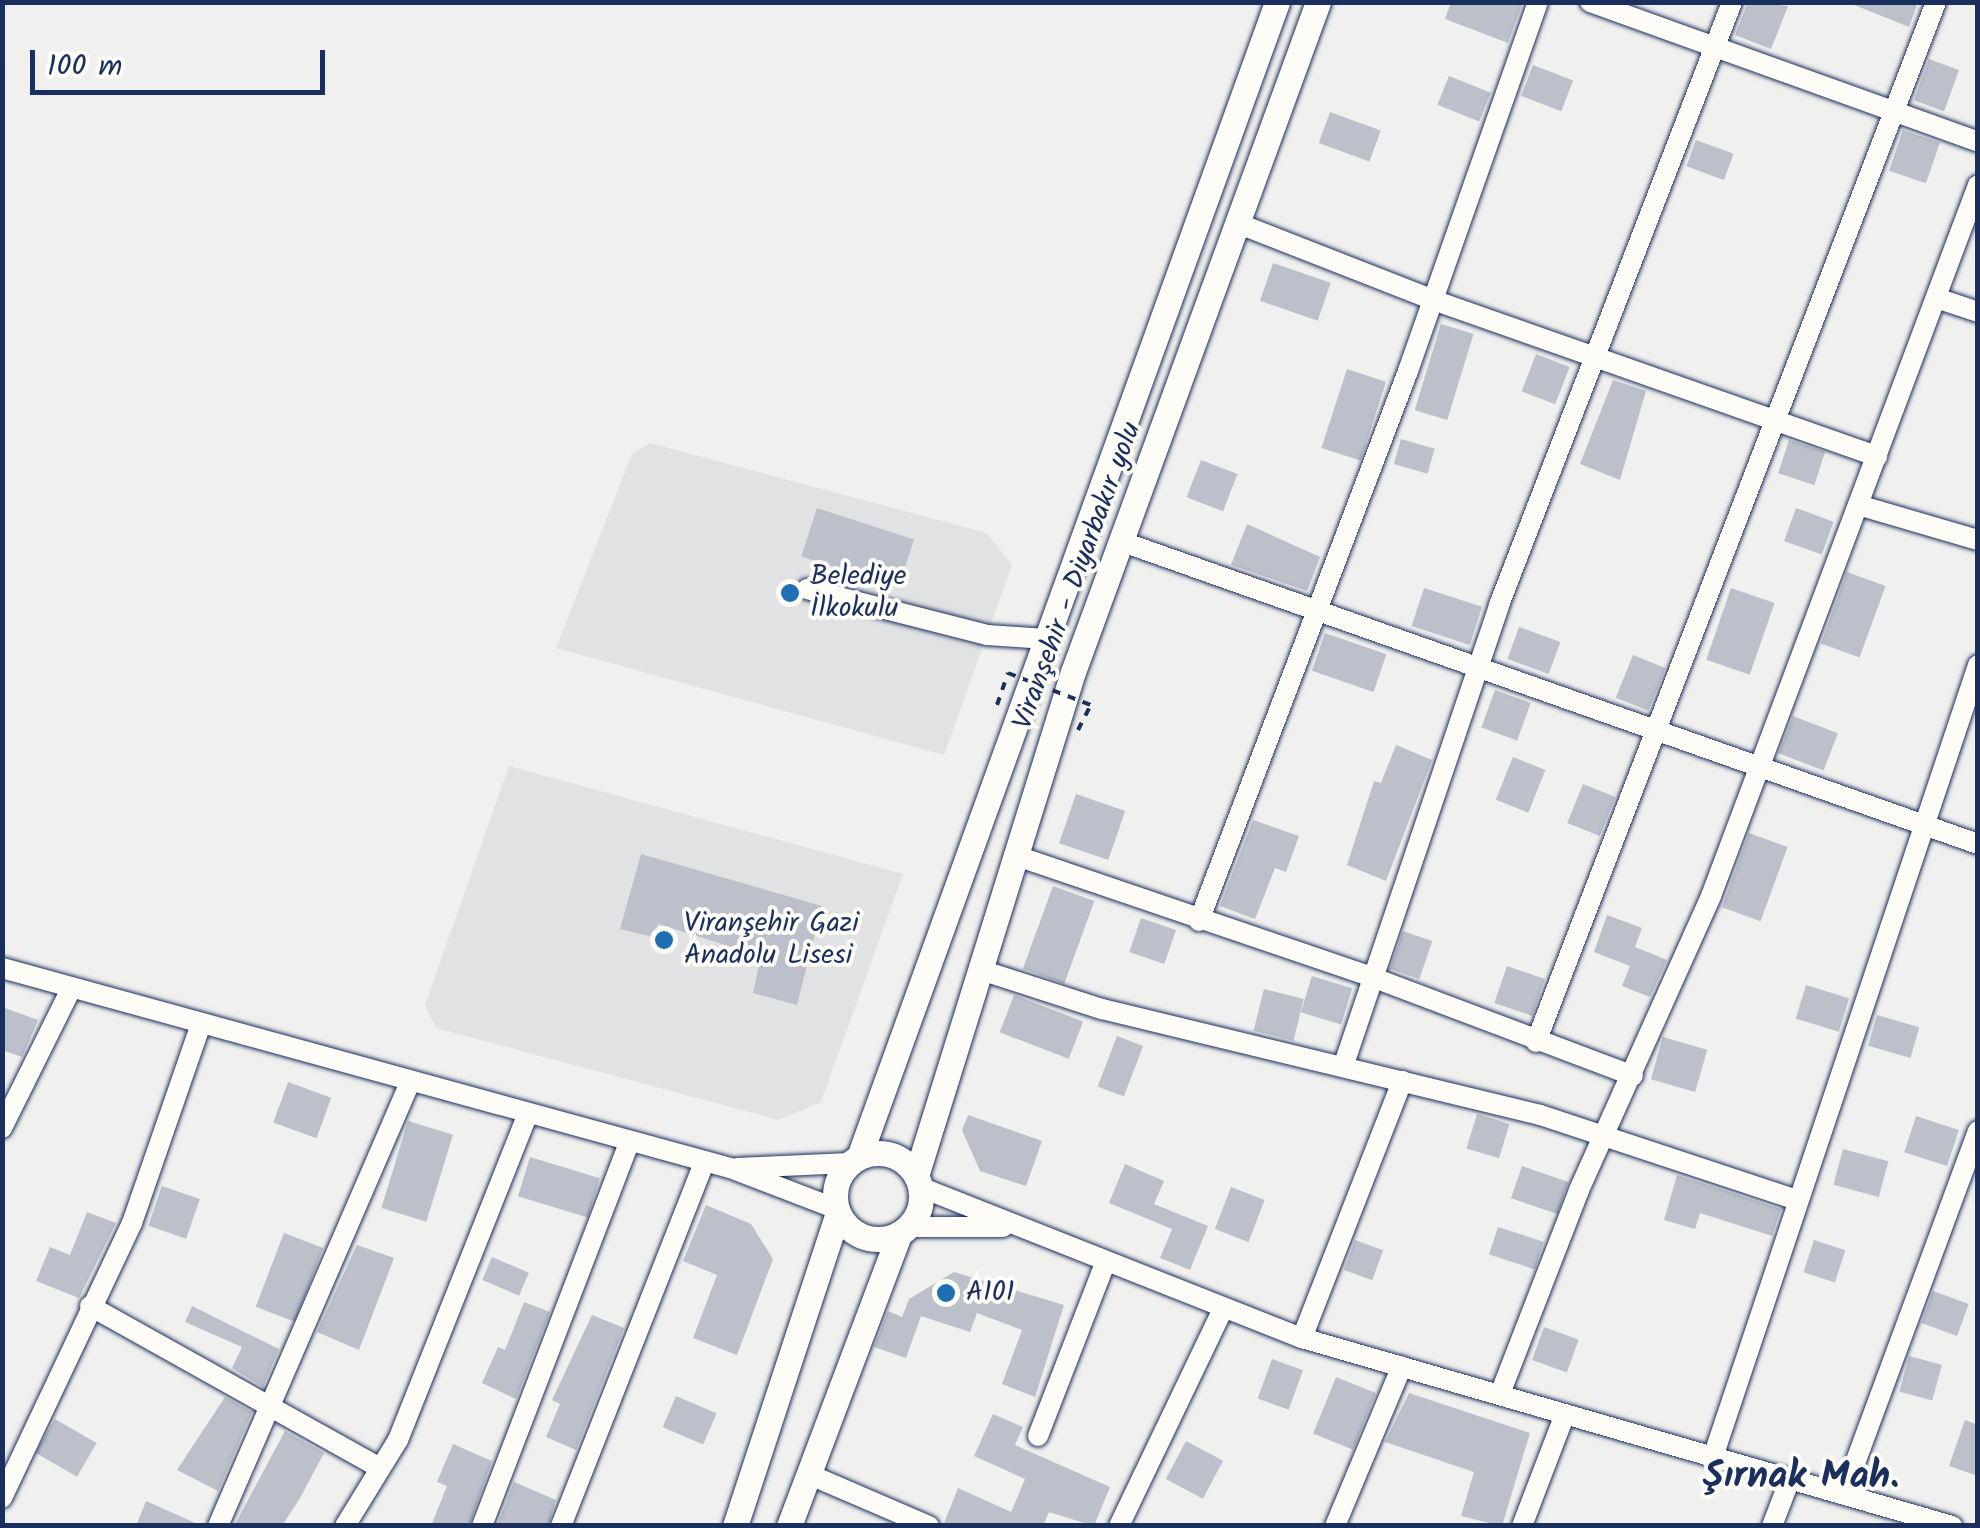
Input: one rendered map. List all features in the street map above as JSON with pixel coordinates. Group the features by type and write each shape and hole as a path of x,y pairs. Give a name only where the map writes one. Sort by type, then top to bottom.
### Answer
{"main road":[{"name":"Viranşehir - Diyarbakır yolu","path":"854,1160 1277,2"},
{"name":"Viranşehir - Diyarbakır yolu","path":"918,1181 984,971 1014,855 1120,542 1318,2"},
{"path":"735,1526 838,1211 836,1184 854,1160 898,1157 918,1181 920,1208 904,1230 789,1526"},
{"path":"838,1211 865,1237 904,1230"}],"street":[{"path":"1200,921 1433,300 1538,2"},
{"path":"1590,2 1978,142"},
{"path":"1344,1064 1369,976 1476,669 1732,2"},
{"path":"1536,1042 1936,2"},
{"path":"1500,1394 1606,1134 1711,896 1978,185"},
{"path":"1237,223 1594,359 1776,416 1877,456"},
{"path":"1936,298 1978,312"},
{"path":"1858,505 1978,540"},
{"path":"1120,542 1476,669 1758,763 1978,844"},
{"path":"807,589 986,635 1047,639"},
{"path":"1713,1457 1924,825 1970,708 1978,665"},
{"path":"1014,855 1369,976 1633,1076"},
{"path":"2,968 409,1084 730,1168 838,1211"},
{"path":"984,971 1102,1009 1344,1064 1606,1134 1797,1200"},
{"path":"2,1128 72,987"},
{"path":"2,1498 11,1455 132,1223 201,1024"},
{"path":"1302,1338 1402,1081"},
{"path":"218,1526 409,1084"},
{"path":"345,1526 398,1440 527,1116"},
{"path":"1844,1493 1972,1162 1978,1131"},
{"path":"482,1526 630,1144"},
{"path":"730,1168 854,1160"},
{"path":"562,1526 705,1161"},
{"path":"918,1181 1010,1227 1302,1338 1952,1526"},
{"path":"904,1230 1010,1227"},
{"path":"1038,1436 1105,1263"},
{"path":"90,1306 380,1468"},
{"path":"1119,1526 1224,1309"},
{"path":"1335,1526 1402,1366"},
{"path":"1522,1526 1565,1414"},
{"path":"808,1474 929,1526"},
{"path":"1772,1526 1790,1479"}],"path":[{"path":"1008,673 1091,704 1082,728 1074,732"}],"shaded area":[{"name":"Belediye İlkokulu","path":"650,443 987,533 1012,565 944,755 556,648 632,454"},
{"name":"Viranşehir Gazi Anadolu Lisesi","path":"509,766 903,874 821,1102 779,1120 436,1028 425,1005"}],"building":[{"path":"1451,2 1523,2 1508,43 1445,19"},
{"path":"1748,2 1788,6 1771,49 1735,35"},
{"path":"1847,2 1918,2 1909,27"},
{"path":"1929,59 1959,70 1944,111 1914,100"},
{"path":"1533,65 1573,80 1561,111 1521,96"},
{"path":"1449,76 1491,93 1479,122 1437,105"},
{"path":"1330,112 1381,130 1369,161 1319,143"},
{"path":"1903,130 1940,143 1926,183 1889,171"},
{"path":"1696,140 1734,154 1724,180 1686,166"},
{"path":"1273,263 1331,283 1318,321 1260,301"},
{"path":"1441,324 1474,334 1447,420 1415,410"},
{"path":"1536,354 1570,367 1555,404 1522,391"},
{"path":"1347,369 1386,382 1360,461 1321,448"},
{"path":"1613,380 1646,391 1620,480 1580,464"},
{"path":"1401,439 1435,449 1427,474 1394,464"},
{"path":"1789,440 1825,452 1814,485 1778,473"},
{"path":"1201,460 1237,474 1223,511 1187,497"},
{"path":"817,508 914,540 898,588 801,557"},
{"path":"1796,508 1834,522 1822,555 1784,541"},
{"path":"1247,524 1320,557 1307,591 1231,565"},
{"path":"1847,572 1886,586 1860,657 1821,643"},
{"path":"1424,588 1482,607 1470,645 1412,626"},
{"path":"1731,588 1774,603 1750,675 1706,660"},
{"path":"1519,627 1560,642 1549,674 1507,659"},
{"path":"1325,633 1386,654 1373,692 1312,671"},
{"path":"1633,655 1665,668 1648,711 1616,698"},
{"path":"1495,690 1531,703 1517,741 1481,728"},
{"path":"1793,716 1838,733 1823,771 1779,753"},
{"path":"1396,745 1432,760 1386,881 1347,865 1374,781 1381,783"},
{"path":"1513,757 1545,770 1528,813 1496,800"},
{"path":"1583,784 1615,797 1600,836 1567,823"},
{"path":"1076,794 1125,811 1108,860 1059,843"},
{"path":"1253,820 1299,836 1286,872 1275,868 1255,919 1220,906"},
{"path":"1749,833 1788,847 1761,921 1722,907"},
{"path":"641,854 822,906 797,1005 753,993 761,956 658,924 653,937 620,929"},
{"path":"1053,886 1094,901 1064,984 1023,969"},
{"path":"1607,915 1642,928 1635,947 1667,960 1650,997 1622,986 1630,966 1594,952"},
{"path":"1141,918 1176,930 1164,964 1129,952"},
{"path":"1403,931 1432,941 1419,979 1390,969"},
{"path":"1507,966 1545,979 1532,1016 1494,1003"},
{"path":"1312,976 1352,988 1341,1025 1301,1012"},
{"path":"1806,985 1849,998 1839,1032 1796,1018"},
{"path":"1264,989 1304,999 1293,1041 1254,1031"},
{"path":"1014,995 1083,1022 1069,1059 1000,1032"},
{"path":"2,1007 38,1020 22,1057 2,1050"},
{"path":"1877,1015 1919,1027 1910,1058 1868,1046"},
{"path":"1117,1036 1143,1046 1124,1096 1098,1086"},
{"path":"1663,1037 1707,1050 1695,1092 1651,1079"},
{"path":"288,1082 331,1098 317,1138 273,1122"},
{"path":"1477,1114 1510,1124 1499,1158 1466,1148"},
{"path":"968,1115 1042,1141 1026,1186 980,1171 962,1130"},
{"path":"1916,1116 1959,1130 1947,1166 1904,1152"},
{"path":"408,1121 453,1135 426,1222 381,1208"},
{"path":"1843,1149 1888,1161 1879,1197 1833,1185"},
{"path":"530,1157 600,1178 588,1218 518,1196"},
{"path":"1125,1164 1164,1181 1154,1204 1208,1226 1190,1270 1160,1258 1172,1229 1109,1203"},
{"path":"1522,1166 1568,1182 1557,1214 1511,1198"},
{"path":"1677,1175 1781,1209 1772,1236 1700,1213 1695,1229 1664,1220"},
{"path":"162,1186 200,1199 186,1239 148,1226"},
{"path":"1231,1187 1265,1200 1248,1242 1215,1229"},
{"path":"706,1205 751,1224 773,1259 737,1355 693,1338 717,1275 683,1261"},
{"path":"87,1212 116,1223 79,1298 36,1281 50,1247 70,1255"},
{"path":"1498,1227 1544,1242 1535,1269 1489,1255"},
{"path":"284,1233 323,1248 295,1322 256,1307"},
{"path":"1355,1240 1383,1250 1372,1280 1344,1270"},
{"path":"1814,1240 1845,1250 1835,1283 1803,1272"},
{"path":"357,1245 394,1258 359,1350 317,1332"},
{"path":"492,1257 529,1273 519,1296 482,1280"},
{"path":"954,1272 1064,1305 1035,1397 1002,1384 1022,1330 977,1313 970,1332 921,1316 906,1358 874,1347 888,1311 902,1317 909,1299"},
{"path":"1933,1291 1969,1304 1957,1336 1921,1323"},
{"path":"524,1302 550,1312 516,1399 482,1383 498,1347 505,1350"},
{"path":"192,1306 279,1349 263,1387 232,1368 242,1347 185,1322"},
{"path":"592,1315 624,1328 576,1450 546,1437 560,1404 552,1400"},
{"path":"1544,1327 1579,1340 1567,1373 1532,1360"},
{"path":"1909,1356 1942,1365 1932,1401 1899,1392"},
{"path":"1272,1359 1303,1370 1289,1410 1258,1398"},
{"path":"1336,1377 1376,1393 1353,1450 1313,1434"},
{"path":"1409,1393 1530,1433 1502,1526 1461,1516 1474,1472 1385,1442"},
{"path":"676,1396 717,1413 703,1444 663,1427"},
{"path":"225,1397 252,1412 218,1491 177,1470"},
{"path":"993,1414 1023,1427 1015,1445 1110,1487 1094,1526 1049,1512 1043,1526 943,1526 958,1488 1011,1512 1025,1479 974,1456"},
{"path":"55,1419 97,1443 77,1477 36,1453"},
{"path":"1965,1420 1978,1425 1978,1476 1949,1466"},
{"path":"285,1431 324,1453 300,1498 282,1526 234,1526"},
{"path":"1186,1441 1223,1461 1203,1499 1166,1479"},
{"path":"453,1444 492,1461 469,1526 431,1526 447,1486 437,1482"},
{"path":"514,1482 556,1500 548,1526 497,1526"},
{"path":"146,1501 202,1526 136,1526"}],"place":[{"name":"Belediye İlkokulu","path":"790,593"},
{"name":"Viranşehir Gazi Anadolu Lisesi","path":"664,940"},
{"name":"A101","path":"946,1293"}],"district":[{"name":"Şırnak Mah.","path":"1801,1478"}]}
